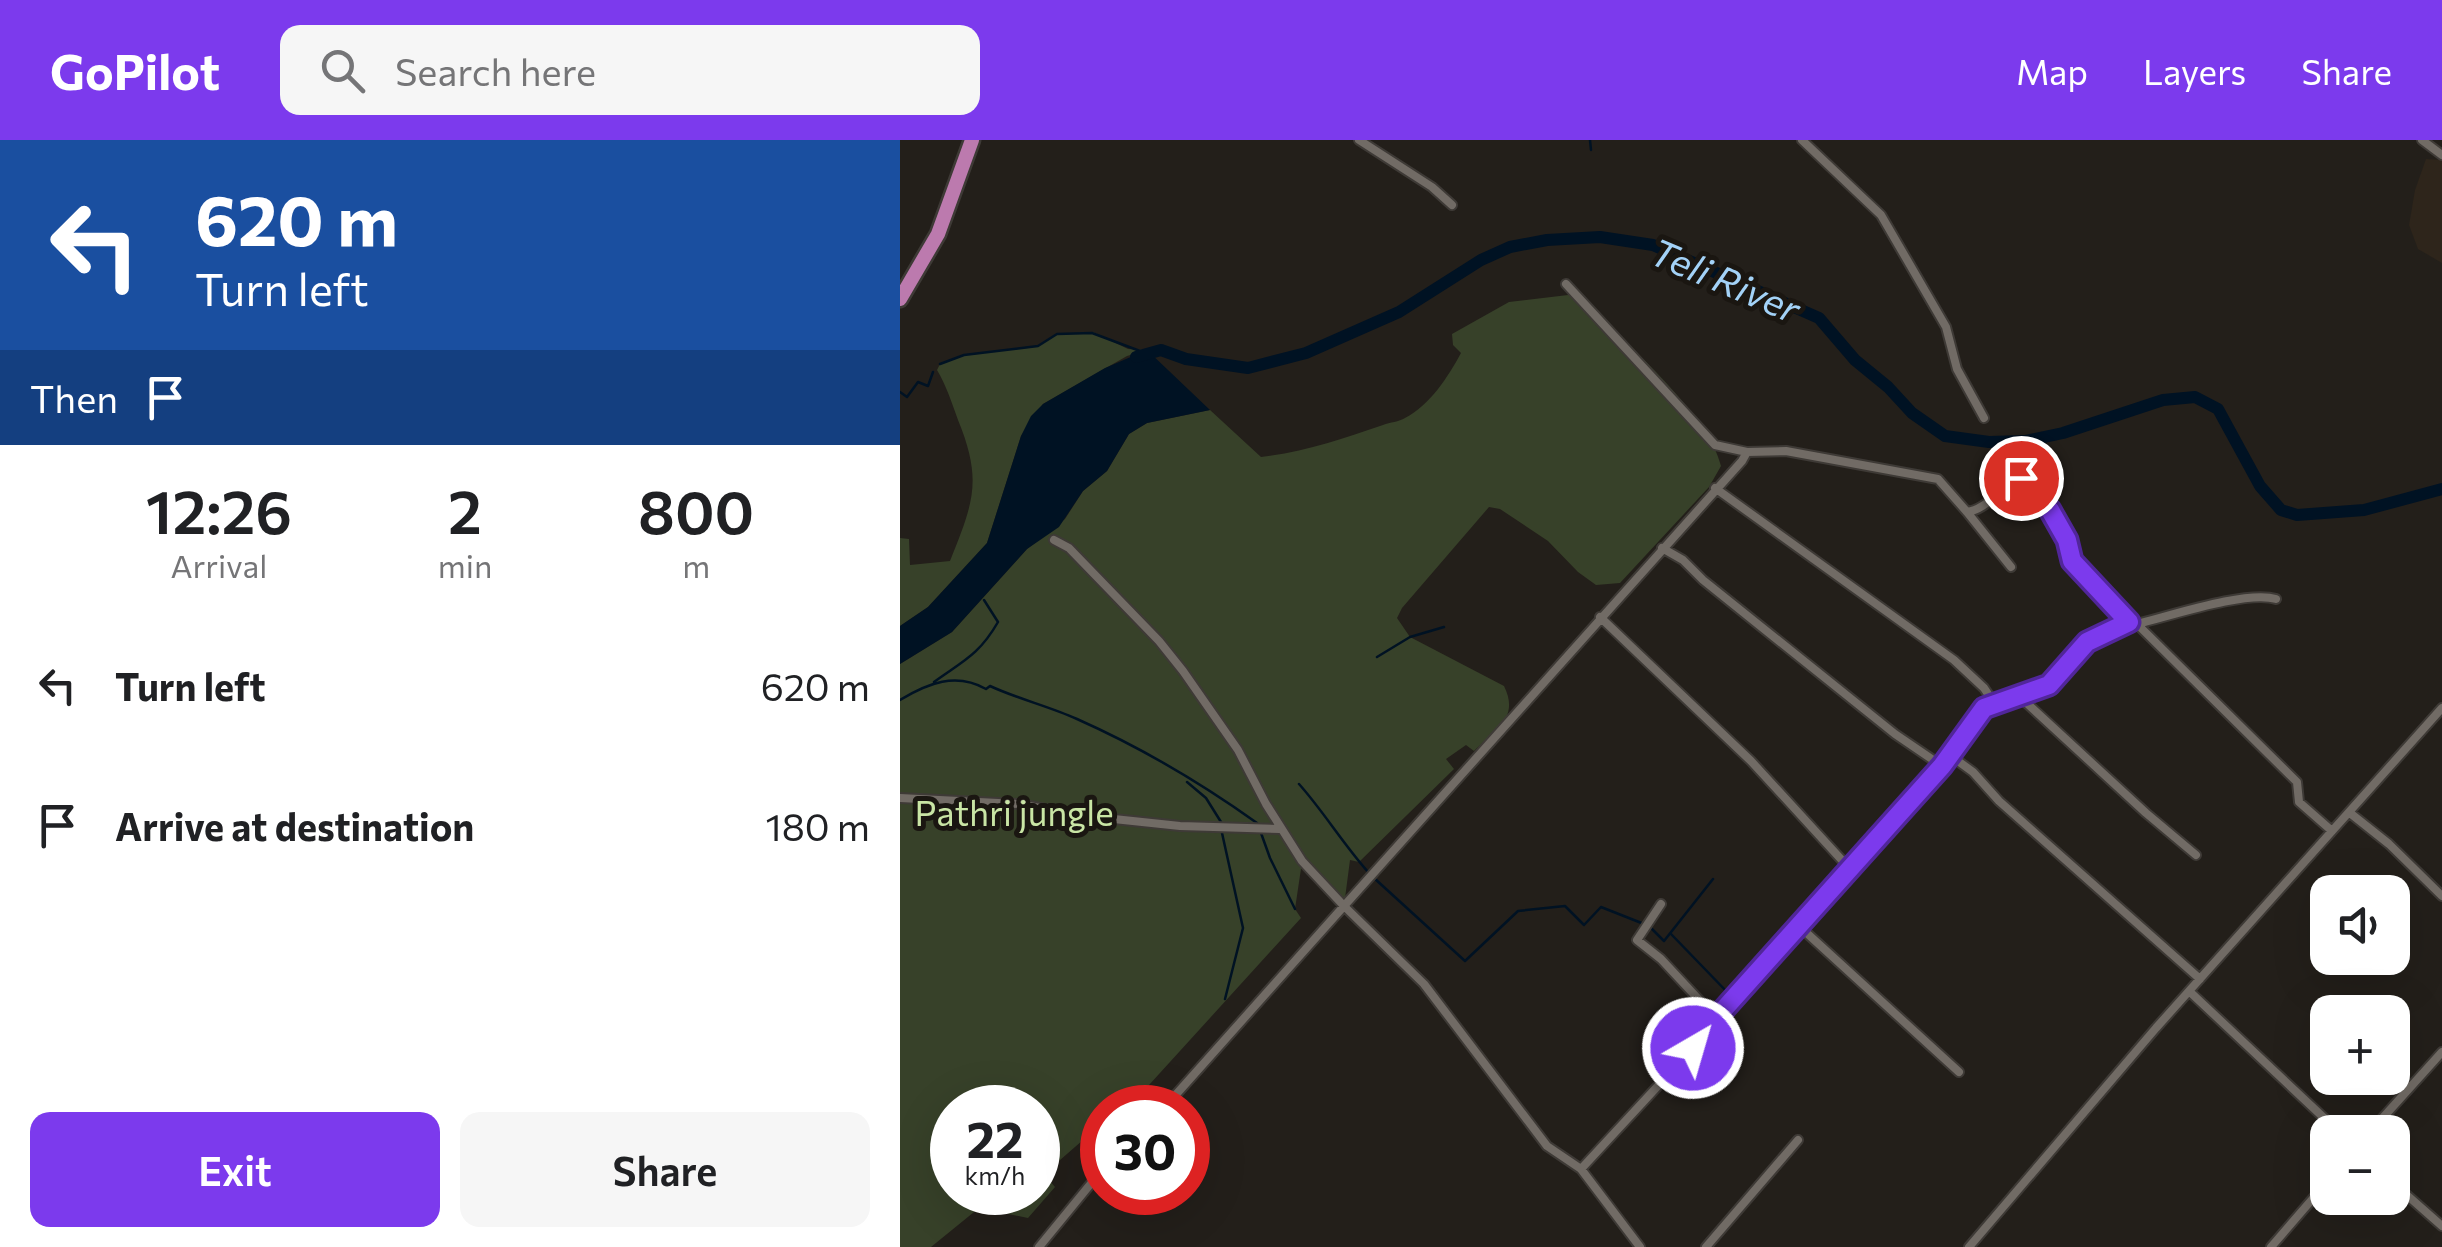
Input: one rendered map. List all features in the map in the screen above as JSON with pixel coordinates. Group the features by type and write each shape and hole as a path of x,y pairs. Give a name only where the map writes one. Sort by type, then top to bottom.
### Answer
{"highway":[{"path":"900,299 938,234 972,140"}],"street":[{"path":"1359,140 1432,187 1452,205"},
{"path":"1802,140 1881,214 1946,327 1957,370 1984,418"},
{"path":"2422,140 2442,155"},
{"path":"1566,284 1714,445 1747,452 1786,451 1938,479 2011,567"},
{"path":"1184,1085 1747,452"},
{"path":"2017,456 2021,478 2050,510 2067,540 2072,561 2297,782 2299,802 2332,831"},
{"path":"1967,512 1978,510 2004,486 2021,478"},
{"path":"1715,488 1939,648 1994,702"},
{"path":"1054,540 1069,548 1171,656 1238,750 1280,829 1302,861 1424,984 1547,1146 1580,1170 1640,1247"},
{"path":"1662,548 1683,560 1895,734 1942,766"},
{"path":"1580,1170 1951,756 1984,708 2049,685 2094,637 2133,623 2220,603 2257,597 2276,599"},
{"path":"1600,617 1751,760 1850,869"},
{"path":"2020,698 2196,855"},
{"path":"1969,1247 2200,979 2442,708"},
{"path":"1951,756 2200,979"},
{"path":"900,798 1019,804 1076,815 1180,826 1280,829"},
{"path":"2350,813 2390,844 2442,896"},
{"path":"1661,904 1638,940 1716,1018"},
{"path":"1798,926 1959,1072"},
{"path":"2189,992 2321,1115"},
{"path":"2385,1115 2442,1052"},
{"path":"1706,1247 1798,1140"},
{"path":"1039,1247 1080,1197"},
{"path":"2410,1198 2442,1226"},
{"path":"2271,1247 2310,1202"}],"shaded area":[{"path":"2426,159 2442,160 2442,263 2418,249 2409,225"}],"green space":[{"name":"Pathri jungle","path":"1568,295 1583,299 1682,401 1700,424 1721,466 1709,487 1620,583 1596,585 1548,541 1500,509 1489,507 1397,618 1410,637 1504,686 1509,707 1503,723 1474,751 1466,745 1446,759 1454,769 1359,862 1350,860 1344,906 1302,862 1295,909 1301,918 1149,1085 1080,1085 1080,1143 1060,1160 1060,1085 930,1085 930,1215 970,1215 931,1247 900,1247 900,664 952,632 1027,549 1065,519 1083,491 1107,471 1129,434 1147,423 1210,410 1261,457 1308,448 1400,420 1414,412 1444,381 1461,353 1453,345 1452,334 1509,302"},
{"path":"1093,332 1128,349 1147,350 1127,356 1043,404 1021,436 987,543 928,607 900,626 900,538 909,539 910,565 950,561 972,492 971,460 937,370 940,364 964,355 1038,346 1057,334"}],"water":[{"path":"1147,350 1210,410 1147,423 1129,434 1107,471 1083,491 1059,527 1027,549 952,632 900,664 900,626 928,607 987,543 1031,416 1043,404 1105,368"}],"waterway":[{"name":"Teli River","path":"1590,140 1591,150"},
{"path":"900,285 929,235 943,200"},
{"name":"Teli River","path":"1136,357 1161,350 1186,359 1248,368 1306,353 1399,312 1481,260 1510,247 1600,237 1653,245 1819,318 1855,360 1912,413 1945,436 1989,442 2025,441 2063,433 2163,400 2195,397 2218,409 2260,486 2281,510 2297,515 2364,510 2442,489"},
{"path":"940,364 964,355 1038,346 1057,334 1092,333 1140,351"},
{"path":"900,392 907,397 918,382 928,386 933,372"},
{"path":"934,682 977,650 998,622 984,600"},
{"path":"1377,657 1410,637 1444,627"},
{"path":"900,700 942,682 964,681 986,689 990,686 1124,741 1257,823"},
{"path":"1187,782 1206,798 1221,822"},
{"path":"1299,784 1369,873"},
{"path":"1222,833 1243,928 1225,999"},
{"path":"1261,833 1295,909"},
{"path":"1374,878 1465,961 1518,911 1565,906 1584,925 1601,907 1644,924"},
{"path":"1651,928 1664,941 1713,879"},
{"path":"1671,934 1730,995"}],"route":[{"path":"1693,1048 1830,888 1951,756 1984,708 2049,685 2087,642 2129,622 2072,561 2067,540 2050,510 2021,478"}]}
